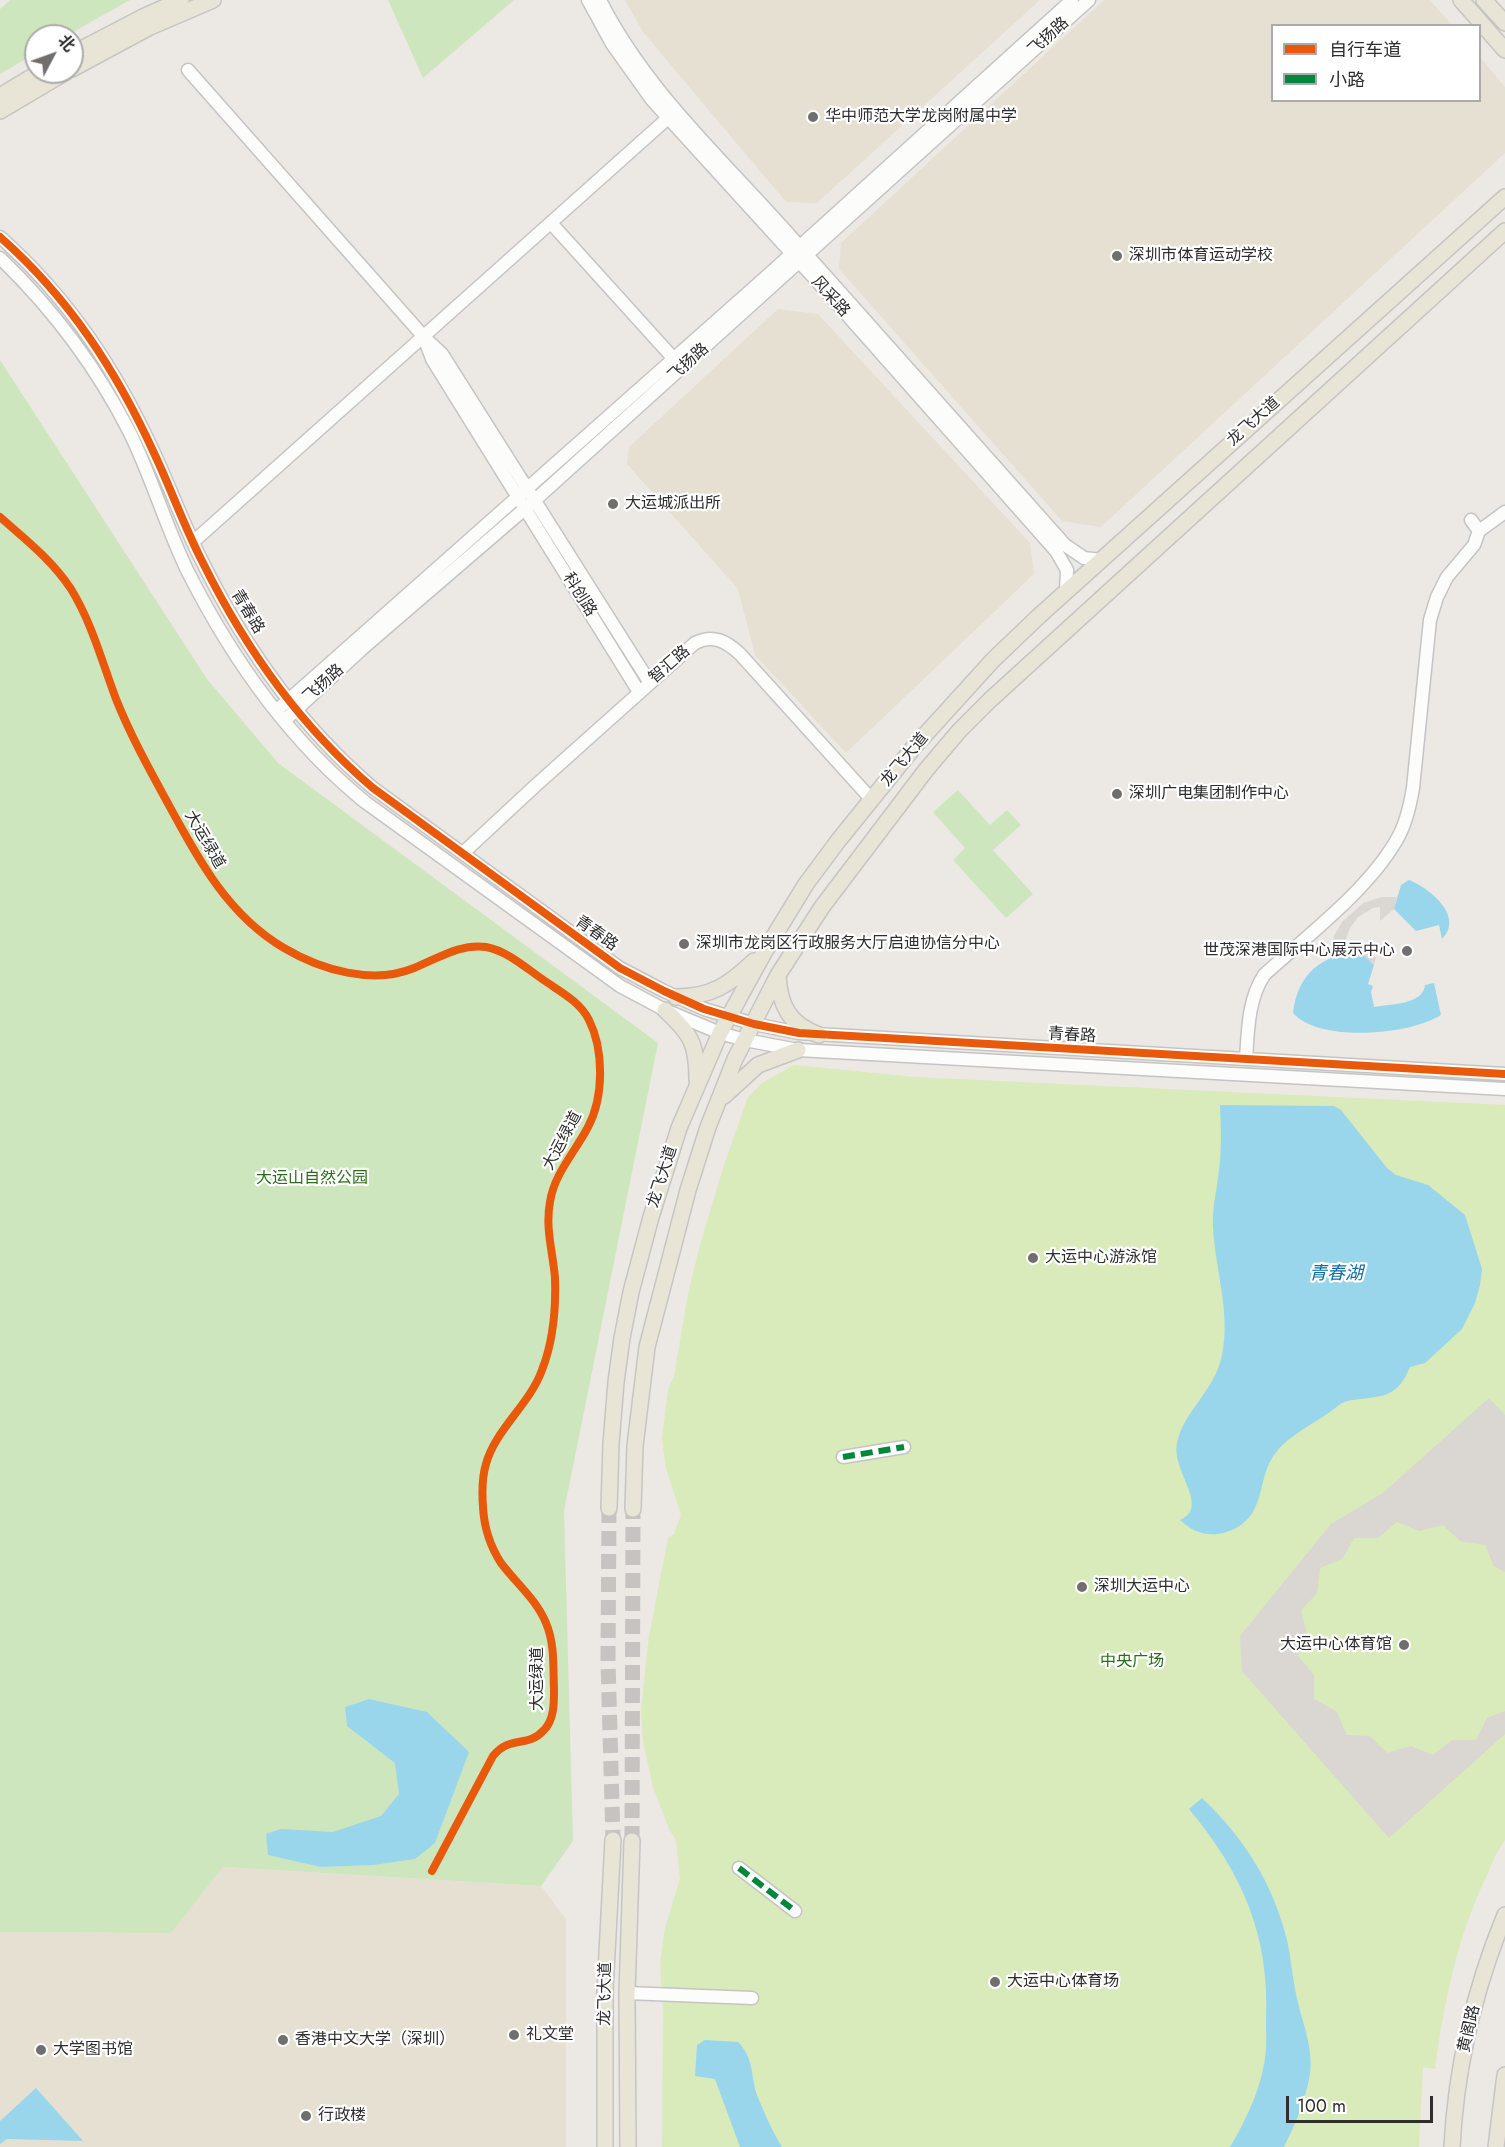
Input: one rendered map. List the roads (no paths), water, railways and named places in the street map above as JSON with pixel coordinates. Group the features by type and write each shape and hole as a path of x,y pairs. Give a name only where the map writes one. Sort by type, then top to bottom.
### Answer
{"main road":[{"path":"84,48 181,0"},
{"path":"84,63 150,27 213,0"},
{"path":"1461,0 1505,50"},
{"path":"1484,0 1505,23"},
{"path":"0,96 24,82"},
{"path":"0,111 46,84"},
{"name":"龙飞大道","path":"609,1508 611,1444 622,1338 631,1292 651,1216 679,1128 720,1033 765,951 806,884 914,747 1000,653 1505,197"},
{"name":"龙飞大道","path":"633,1509 635,1446 647,1347 688,1190 717,1103 745,1040 778,975 822,907 926,770 959,731 1030,662 1505,231"},
{"path":"676,997 692,997 721,988 734,980 765,951"},
{"path":"778,975 782,1002 786,1011 799,1025 819,1035"},
{"path":"666,1010 684,1028 693,1042 696,1053 697,1084"},
{"path":"717,1103 758,1065 798,1050"},
{"name":"龙飞大道","path":"605,2147 605,1991 613,1840"},
{"name":"龙飞大道","path":"628,2147 627,1993 632,1841"},
{"name":"黄阁路","path":"1452,2147 1456,2103 1468,2034 1481,1981 1505,1915"},
{"path":"1496,2147 1505,2075"}],"street":[{"name":"风采路","path":"588,0 622,60 668,118 800,255 1065,545 1084,558 1101,560"},
{"name":"风采路","path":"600,0 621,38 655,87 1056,551 1067,570 1066,592"},
{"name":"飞扬路","path":"293,704 363,648 530,504 1072,0"},
{"name":"飞扬路","path":"280,716 523,493 674,359 800,255 1089,0"},
{"name":"科创路","path":"188,70 424,336 432,359 530,504 639,692"},
{"path":"193,543 668,118"},
{"path":"551,223 674,359"},
{"name":"青春路","path":"0,237 61,299 102,354 153,451 193,543 233,617 270,675 316,733 352,770 594,950 647,983 676,997 729,1017 781,1030 819,1035 1505,1074"},
{"name":"青春路","path":"0,258 58,321 96,374 130,433 189,573 239,661 280,716 316,758 365,802 620,986 666,1010 720,1033 798,1050 1505,1089"},
{"path":"530,504 650,683"},
{"path":"1246,1059 1250,1012 1255,989 1264,975 1359,889 1377,869 1397,839 1408,813 1413,788 1430,620 1437,597 1448,577 1474,545 1479,531 1505,512"},
{"path":"1471,520 1479,531"},
{"name":"智汇路","path":"463,853 695,643 711,638 726,642 740,654 872,800"},
{"path":"843,1457 904,1446"},
{"path":"739,1868 795,1911"},
{"path":"627,1993 752,1998"}],"water":[{"path":"1409,880 1426,889 1447,912 1448,930 1442,939 1439,925 1416,931 1394,909 1401,885"},
{"path":"1350,953 1363,955 1374,965 1368,984 1373,986 1371,992 1374,1007 1412,1000 1423,992 1425,985 1434,983 1441,1015 1408,1027 1365,1033 1323,1029 1306,1023 1293,1013 1299,990 1310,972 1327,960"},
{"name":"青春湖","path":"1220,1105 1334,1106 1341,1110 1387,1168 1396,1175 1428,1185 1465,1215 1482,1269 1475,1303 1462,1329 1425,1363 1410,1367 1401,1383 1391,1392 1378,1397 1344,1402 1291,1438 1277,1451 1268,1465 1250,1517 1230,1531 1207,1534 1196,1531 1180,1520 1189,1514 1192,1506 1188,1487 1179,1465 1177,1443 1186,1420 1213,1379 1222,1355 1224,1307 1213,1221 1220,1159"},
{"path":"369,1699 427,1712 469,1752 435,1843 415,1859 373,1865 321,1867 268,1855 266,1834 281,1829 333,1832 381,1816 399,1794 395,1763 347,1726 345,1707"},
{"path":"1202,1798 1231,1829 1255,1863 1274,1899 1287,1940 1296,1994 1309,2044 1311,2064 1303,2102 1284,2147 1230,2147 1252,2104 1263,2069 1266,2053 1266,1990 1258,1934 1249,1907 1224,1858 1189,1809"},
{"path":"705,2040 738,2042 750,2061 757,2095 782,2147 740,2147 715,2079 695,2076 697,2045"},
{"path":"36,2088 83,2141 7,2139 0,2144 0,2121"}],"tunnel":[{"path":"609,1508 608,1661 613,1840"},
{"path":"632,1841 633,1509"}],"place":[{"name":"华中师范大学龙岗附属中学","path":"813,117"},
{"name":"深圳市体育运动学校","path":"1117,256"},
{"name":"大运城派出所","path":"613,504"},
{"name":"深圳广电集团制作中心","path":"1117,794"},
{"name":"深圳市龙岗区行政服务大厅启迪协信分中心","path":"684,944"},
{"name":"世茂深港国际中心展示中心","path":"1407,951"},
{"name":"大运中心游泳馆","path":"1033,1258"},
{"name":"深圳大运中心","path":"1082,1587"},
{"name":"大运中心体育馆","path":"1404,1645"},
{"name":"大运中心体育场","path":"995,1982"},
{"name":"礼文堂","path":"514,2035"},
{"name":"香港中文大学（深圳）","path":"283,2040"},
{"name":"大学图书馆","path":"41,2050"},
{"name":"行政楼","path":"306,2116"}],"park label":[{"name":"大运山自然公园","path":"312,1179"},
{"name":"中央广场","path":"1132,1662"}]}
